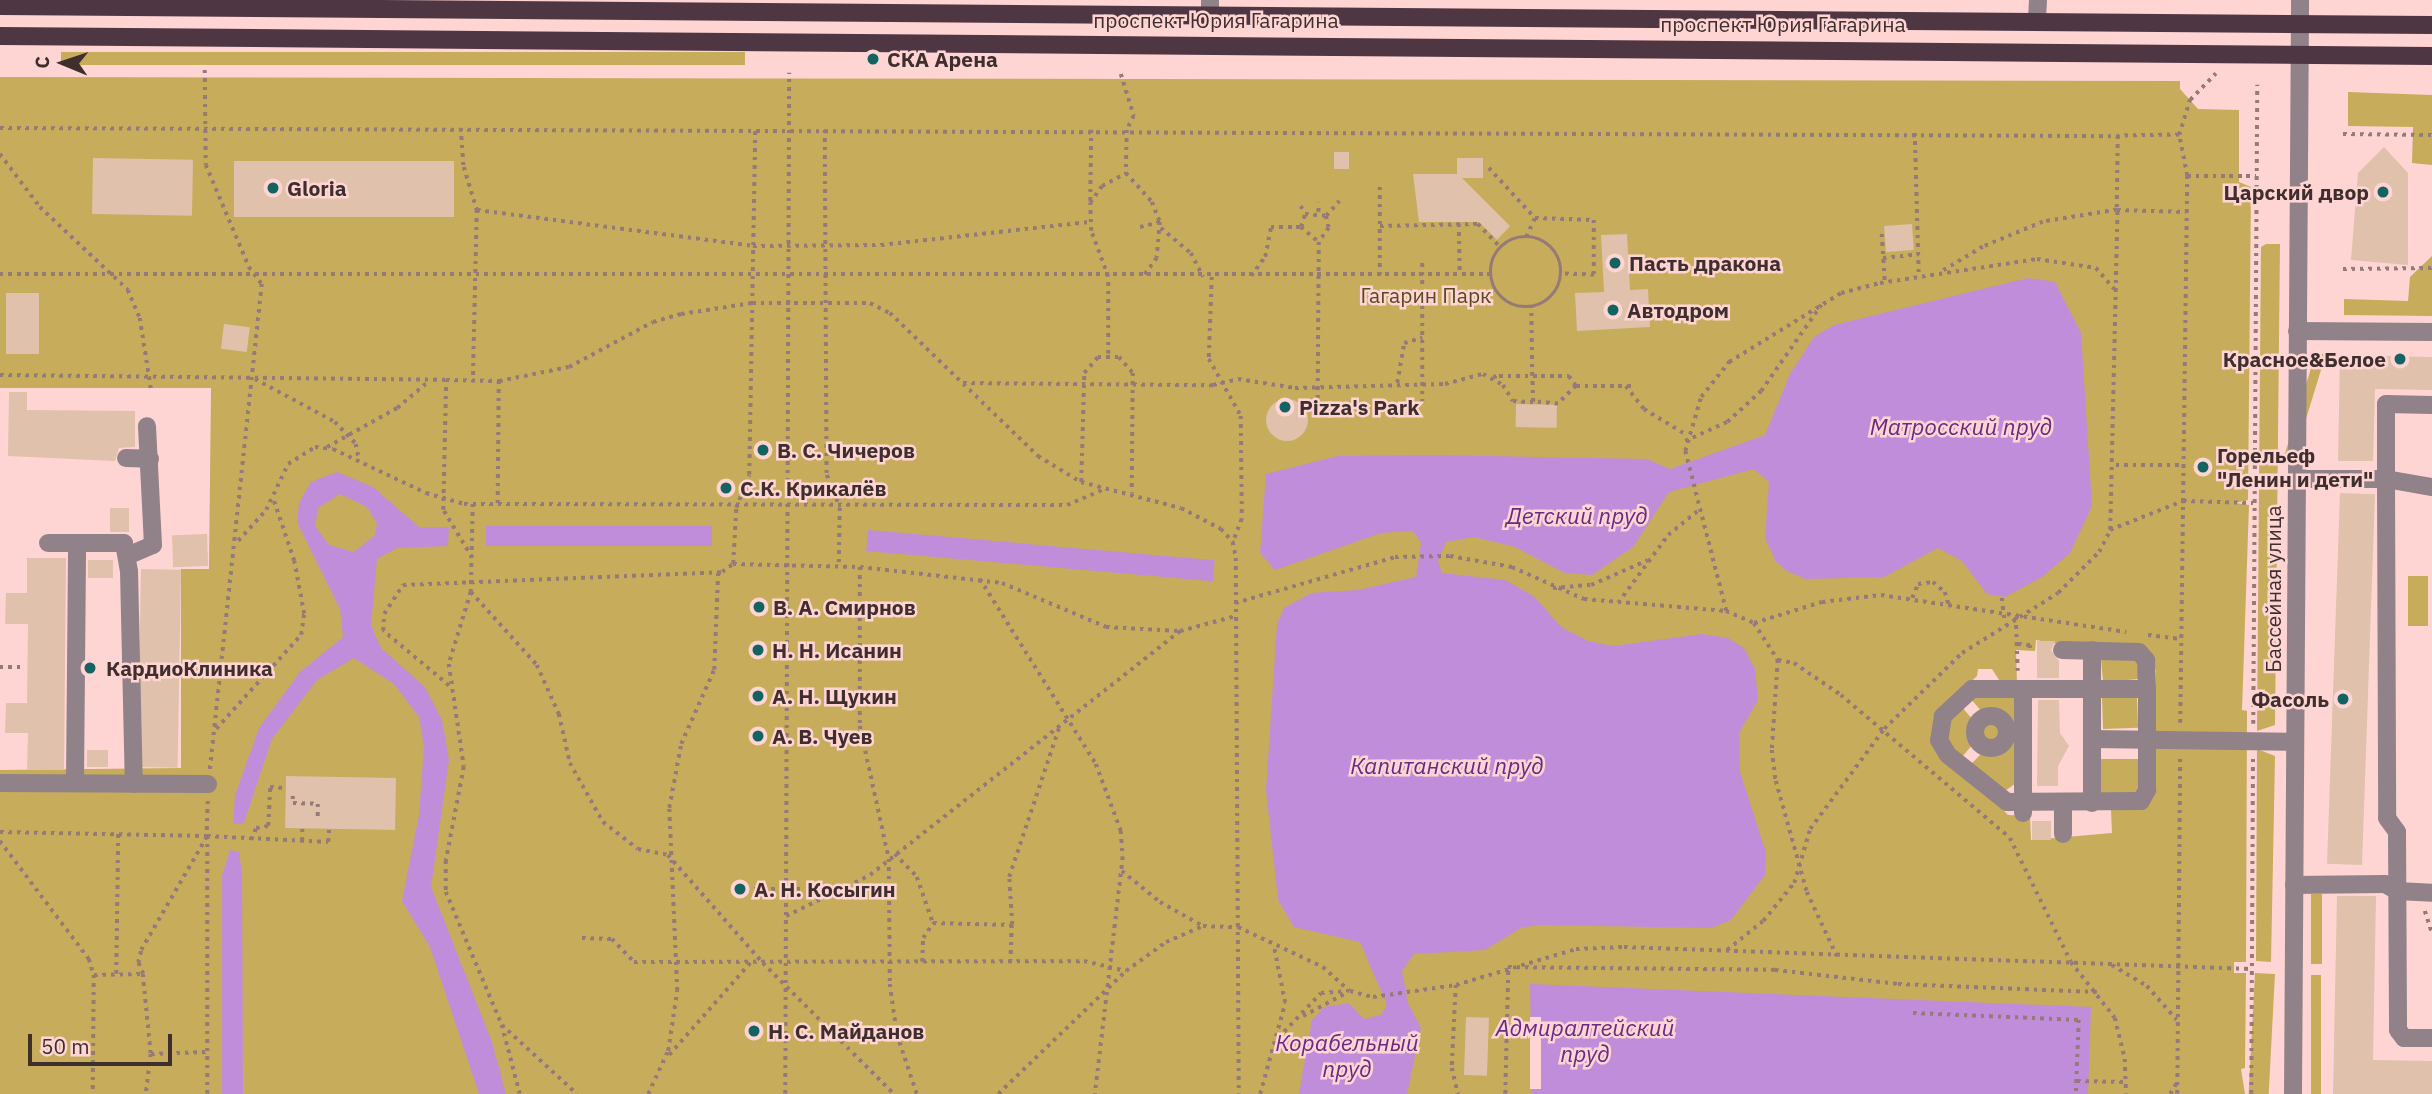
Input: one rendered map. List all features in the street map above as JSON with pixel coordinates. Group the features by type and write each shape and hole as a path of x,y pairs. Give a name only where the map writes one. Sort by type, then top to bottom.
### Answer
{"main road":[{"name":"проспект Юрия Гагарина","path":"0,6 340,4 1210,7 2432,25"},
{"name":"проспект Юрия Гагарина","path":"0,36 2432,56"}],"street":[{"path":"2037,19 2038,0"},
{"name":"Бассейная улица","path":"2292,1094 2300,0"},
{"path":"2297,331 2432,332"},
{"path":"2432,405 2386,404 2388,818 2397,832 2398,1030 2404,1038 2432,1038"},
{"path":"127,556 153,545 147,426"},
{"path":"126,458 150,459"},
{"path":"2295,479 2386,479 2432,487"},
{"path":"48,543 124,543 127,556 134,784"},
{"path":"75,783 77,543"},
{"path":"2062,650 2141,653 2147,690 2144,799 2023,808 2007,802 1945,752 1938,731 1943,716 1972,690 2021,687 2147,690"},
{"path":"2092,650 2092,803"},
{"path":"2021,687 2015,732 2023,808"},
{"path":"1961,699 1980,720"},
{"path":"1980,720 1996,717 2015,732"},
{"path":"1980,720 1975,732 1980,743"},
{"path":"1980,743 1998,746 2015,732"},
{"path":"2092,740 2295,742"},
{"path":"1961,765 1980,743"},
{"path":"0,783 208,784"},
{"path":"2063,803 2063,834"},
{"path":"2294,886 2385,884 2397,891 2432,893"}],"path":[{"path":"205,70 206,165 248,268 257,275 262,284 238,541 208,784 207,1094"},
{"path":"2177,1094 2187,176 2179,135 2190,100 2218,72"},
{"path":"785,1094 792,129 789,73"},
{"path":"1121,74 1134,116 1127,130 1126,173 1152,202 1161,225 1191,253 1203,277"},
{"path":"2250,1094 2257,85"},
{"path":"0,128 2179,135"},
{"path":"461,128 464,167 477,209 473,381"},
{"path":"733,564 736,508 749,475 755,129"},
{"path":"825,129 827,475 840,508 839,566"},
{"path":"1091,130 1090,222 1108,277 1108,354"},
{"path":"1915,133 1919,276"},
{"path":"2343,134 2432,135"},
{"path":"1725,952 1780,903 1794,883 1799,863 1824,806 1884,729 1939,672 2081,572 2110,530 2116,465 2118,136"},
{"path":"0,154 40,207 113,272 136,303 150,388"},
{"path":"1489,168 1535,218 1594,220 1594,275 1562,274"},
{"path":"1090,203 1102,186 1126,173"},
{"path":"2187,176 2256,176"},
{"path":"1380,187 1380,275"},
{"path":"1326,216 1339,201"},
{"path":"1318,212 1319,203"},
{"path":"1301,206 1305,214 1301,227"},
{"path":"477,209 753,246 791,247 826,247 1090,222"},
{"path":"1941,272 1983,247 2043,222 2117,210 2186,212"},
{"path":"1305,214 1318,212 1326,216 1329,228 1319,242 1315,276 1318,404"},
{"path":"1526,237 1535,218"},
{"path":"1460,224 1460,274"},
{"path":"1380,226 1478,224 1501,248"},
{"path":"1140,227 1161,225"},
{"path":"1143,277 1157,258 1161,225"},
{"path":"1250,277 1265,257 1271,227 1301,227 1319,242"},
{"path":"1881,234 1885,282"},
{"path":"1526,237 1547,244 1562,274 1549,297 1531,307 1505,301 1491,274 1501,248 1510,240 1526,237"},
{"path":"1883,258 1919,254"},
{"path":"1726,611 1685,452 1685,441 1701,397 1721,368 1821,304 1885,282 2015,260 2065,261 2096,268 2115,291"},
{"path":"1422,261 1422,403"},
{"path":"2343,269 2432,268"},
{"path":"0,274 113,272 257,275 1108,277 1491,274"},
{"path":"1212,277 1209,359 1241,416 1241,519 1233,542 1236,616 1239,1094"},
{"path":"0,375 499,381 569,367 653,322 752,303 870,303 890,313 1038,456 1081,482 1132,493 1208,521 1233,542"},
{"path":"1685,441 1727,422 1761,391 1821,304"},
{"path":"1531,307 1533,402"},
{"path":"1397,383 1404,343 1422,338"},
{"path":"1081,482 1084,384 1089,363 1108,354 1128,363 1134,384 1132,493"},
{"path":"962,383 1224,382 1318,385 1569,376 1576,386"},
{"path":"1493,377 1513,401 1558,404 1576,386 1632,386"},
{"path":"253,378 335,422 350,436 359,460"},
{"path":"326,448 397,408 429,380"},
{"path":"446,380 443,510 472,560"},
{"path":"498,505 499,381"},
{"path":"1626,386 1644,409 1687,435"},
{"path":"238,541 273,499 294,458 308,449 326,448 444,498 473,504 736,508 1068,505 1106,489"},
{"path":"2116,465 2183,465"},
{"path":"215,731 301,635 299,585 273,499"},
{"path":"2110,530 2183,501 2254,503"},
{"path":"473,504 471,592 452,646 449,686 464,767 446,861 448,904 502,1025 520,1094"},
{"path":"1618,603 1678,523 1700,509"},
{"path":"1235,603 1410,556 1447,556 1512,567 1551,588 1618,603 1726,611 1754,623 1778,660 1818,678 1884,729 2010,838 2071,962 2115,1018 2127,1082 2126,1094"},
{"path":"1551,588 1591,585 1651,558"},
{"path":"449,686 387,638 384,614 403,585 472,579 718,572 733,564 839,566 980,579 1020,589 1106,627 1180,631 1236,616"},
{"path":"860,568 860,726 889,859 890,962 897,1034 917,1094"},
{"path":"666,1057 676,963 668,855 669,808 681,744 714,670 718,572"},
{"path":"980,579 1096,764 1115,812 1122,870 1095,1094"},
{"path":"1912,598 1918,584 1933,582 1945,592 1950,608"},
{"path":"471,592 537,666 559,714 570,763 603,822 638,849 668,855 763,962 785,981 894,1094"},
{"path":"1754,623 1849,597 1912,598 1950,608 2181,639"},
{"path":"2003,598 2005,623"},
{"path":"2017,617 2021,687"},
{"path":"786,916 838,894 889,859 1180,631"},
{"path":"2018,644 2031,645 2030,650"},
{"path":"1778,660 1773,767 1799,863 1838,956"},
{"path":"0,667 20,667"},
{"path":"1011,961 1009,877 1060,723"},
{"path":"251,840 256,828 268,826 270,787 286,788"},
{"path":"293,796 293,803 318,804 318,818"},
{"path":"302,828 302,841"},
{"path":"0,832 207,836 328,842 328,829"},
{"path":"116,974 118,834"},
{"path":"146,1094 151,1054 143,974 138,963 141,950 207,836"},
{"path":"0,841 89,959 94,975 93,1094"},
{"path":"895,854 917,877 933,923"},
{"path":"1122,870 1160,902 1203,926"},
{"path":"746,889 800,889"},
{"path":"933,923 1012,925"},
{"path":"922,962 923,938 933,923"},
{"path":"998,1094 1108,985 1166,942 1203,926 1238,927 1274,948 1308,959 1350,991"},
{"path":"582,939 612,939 634,962 1011,961 1111,965 1126,971"},
{"path":"1260,1094 1285,1003 1274,948"},
{"path":"1276,1040 1301,1017 1321,993 1350,991 1377,996 1456,985 1508,967 1576,949 2252,969"},
{"path":"648,1094 666,1057 750,963"},
{"path":"2111,964 2147,986 2177,1020"},
{"path":"1508,967 1676,966 1898,984 2096,992"},
{"path":"1505,1094 1508,967"},
{"path":"94,975 143,974"},
{"path":"1456,985 1452,1068 1458,1094"},
{"path":"1301,1017 1350,991"},
{"path":"1913,1013 2079,1020 2076,1094"},
{"path":"502,1025 577,1094"},
{"path":"151,1054 207,1052"},
{"path":"2077,1081 2127,1082"},
{"path":"2170,1094 2177,1082"}],"green space":[{"path":"61,52 745,52 745,65 61,65"},
{"name":"Гагарин Парк","path":"0,77 2180,81 2180,89 2198,109 2239,110 2239,182 2251,187 2248,500 2236,503 2249,505 2242,710 2247,711 2246,962 2234,962 2234,973 2246,973 2245,1068 2241,1069 2245,1094 0,1094 0,770 181,768 181,569 209,569 211,388 0,388","holes":["2036,640 2151,661 2156,670 2154,730 2161,733 2138,810 2111,810 2112,833 2031,840 2030,816 2008,815 1932,736 1935,716 1977,676 1978,669 1992,669 2001,683 2017,683 2016,650 2035,651"]},
{"path":"2348,92 2432,95 2432,165 2412,163 2413,127 2348,126"},
{"path":"2266,244 2280,244 2275,725 2257,731 2261,247"},
{"path":"2432,256 2432,316 2344,315 2344,299 2408,301 2410,277"},
{"path":"2316,352 2326,355 2292,465 2282,462"},
{"path":"2408,576 2428,576 2428,626 2408,626"},
{"path":"2101,659 2137,659 2139,679 2103,682"},
{"path":"2137,697 2138,728 2103,729 2102,698"},
{"path":"2014,698 2016,723 1997,712 1982,712 1971,699"},
{"path":"1961,706 1973,720 1973,744 1962,757 1946,745 1947,719"},
{"path":"1991,720 2002,727 2003,732 1996,743 1991,744 1980,737 1979,732 1986,721"},
{"path":"2015,741 2016,783 2005,791 1971,764 1983,752 2000,752"},
{"path":"2257,749 2275,756 2271,962 2256,961"},
{"path":"2101,759 2138,759 2138,794 2101,794"},
{"path":"2311,894 2322,894 2322,964 2311,964"},
{"path":"2255,973 2275,974 2269,1094 2249,1094"},
{"path":"2311,975 2321,975 2321,1094 2311,1094"}],"water":[{"path":"2028,278 2055,282 2081,333 2092,506 2070,553 2042,577 2005,597 1987,594 1962,561 1938,548 1884,577 1806,579 1787,571 1776,562 1765,538 1769,482 1754,469 1669,492 1633,547 1592,575 1565,573 1515,547 1474,537 1446,542 1438,561 1442,573 1505,580 1535,597 1561,627 1588,641 1613,646 1702,634 1728,638 1744,648 1755,669 1758,700 1739,733 1740,772 1766,853 1765,875 1731,920 1711,928 1537,925 1521,928 1485,950 1414,954 1402,971 1408,1003 1421,1028 1407,1094 1299,1094 1312,1020 1324,1007 1349,1003 1364,1019 1381,1015 1387,1005 1360,942 1294,927 1278,900 1266,790 1277,624 1284,608 1311,593 1358,590 1416,577 1421,543 1413,531 1381,533 1275,570 1260,553 1266,474 1338,456 1647,459 1670,469 1765,435 1790,374 1814,337 1834,325"},
{"path":"337,472 373,487 419,527 449,527 448,546 397,548 377,559 371,625 381,648 425,687 442,720 449,760 431,887 492,1042 506,1094 479,1094 430,947 402,901 419,815 424,747 419,717 394,684 354,658 317,680 272,739 244,823 233,824 235,795 259,728 300,672 343,637 340,609 297,522 299,503 311,482","holes":["340,494 367,507 377,523 375,535 354,552 329,545 315,526 318,508"]},
{"path":"486,526 712,526 712,546 486,546"},
{"path":"868,530 1215,560 1213,581 866,551"},
{"path":"230,850 239,852 242,874 243,1094 222,1094 222,876"},
{"name":"Адмиралтейский пруд","path":"1530,984 2091,1007 2088,1094 1532,1094"}],"pier":[{"path":"1530,1017 1541,1017 1541,1089 1530,1089"}],"building":[{"name":"Царский двор","path":"2384,147 2408,173 2408,265 2351,260 2358,173"},
{"path":"1334,152 1349,152 1349,169 1334,169"},
{"path":"93,158 193,160 192,216 92,214"},
{"path":"1457,158 1483,158 1483,178 1462,178 1510,226 1497,240 1479,222 1419,222 1413,174 1457,174"},
{"path":"234,161 454,161 454,217 234,217"},
{"path":"1912,224 1914,250 1886,252 1884,226"},
{"name":"Автодром","path":"1627,234 1630,290 1648,289 1650,327 1577,331 1575,293 1604,292 1601,235"},
{"path":"6,293 39,293 39,354 6,354"},
{"path":"224,324 250,327 247,352 221,349"},
{"path":"2340,355 2432,357 2432,390 2375,389 2373,461 2338,461"},
{"path":"9,392 27,392 27,410 135,411 135,447 119,448 115,461 8,456"},
{"path":"1287,399 1302,405 1308,420 1302,435 1287,441 1272,435 1266,420 1272,405"},
{"path":"1516,404 1557,405 1557,428 1516,427"},
{"path":"2340,493 2375,494 2362,865 2327,864"},
{"path":"110,508 129,508 129,532 110,532"},
{"path":"207,534 208,566 173,567 172,535"},
{"path":"27,558 66,558 64,770 27,770 28,733 5,733 6,703 27,703 28,624 5,624 6,593 27,593"},
{"path":"88,560 113,560 113,578 88,578"},
{"path":"141,569 181,570 178,768 138,767"},
{"path":"2037,641 2055,641 2051,650 2059,661 2059,678 2037,678"},
{"path":"2038,700 2059,700 2060,733 2069,746 2058,766 2058,786 2037,786"},
{"path":"87,750 108,750 108,767 87,767"},
{"path":"286,776 396,778 395,830 285,828"},
{"path":"2032,821 2051,821 2051,840 2032,840"},
{"path":"2337,896 2376,896 2373,1060 2432,1061 2432,1094 2333,1094"},
{"path":"1466,1017 1489,1018 1487,1076 1464,1075"}],"place":[{"name":"СКА Арена","path":"873,59"},
{"name":"Gloria","path":"273,188"},
{"name":"Царский двор","path":"2383,192"},
{"name":"Пасть дракона","path":"1615,263"},
{"name":"Автодром","path":"1613,310"},
{"name":"Красное&Белое","path":"2400,359"},
{"name":"Pizza's Park","path":"1285,407"},
{"name":"В. С. Чичеров","path":"763,450"},
{"name":"Горельеф \"Ленин и дети\"","path":"2203,467"},
{"name":"С.К. Крикалёв","path":"726,488"},
{"name":"В. А. Смирнов","path":"759,607"},
{"name":"Н. Н. Исанин","path":"758,650"},
{"name":"КардиоКлиника","path":"90,668"},
{"name":"А. Н. Щукин","path":"758,696"},
{"name":"Фасоль","path":"2343,699"},
{"name":"А. В. Чуев","path":"758,736"},
{"name":"А. Н. Косыгин","path":"740,889"},
{"name":"Н. С. Майданов","path":"754,1031"}],"water label":[{"name":"Матросский пруд","path":"1961,426"},
{"name":"Детский пруд","path":"1577,515"},
{"name":"Капитанский пруд","path":"1447,765"},
{"name":"Корабельный пруд","path":"1347,1055"}]}
